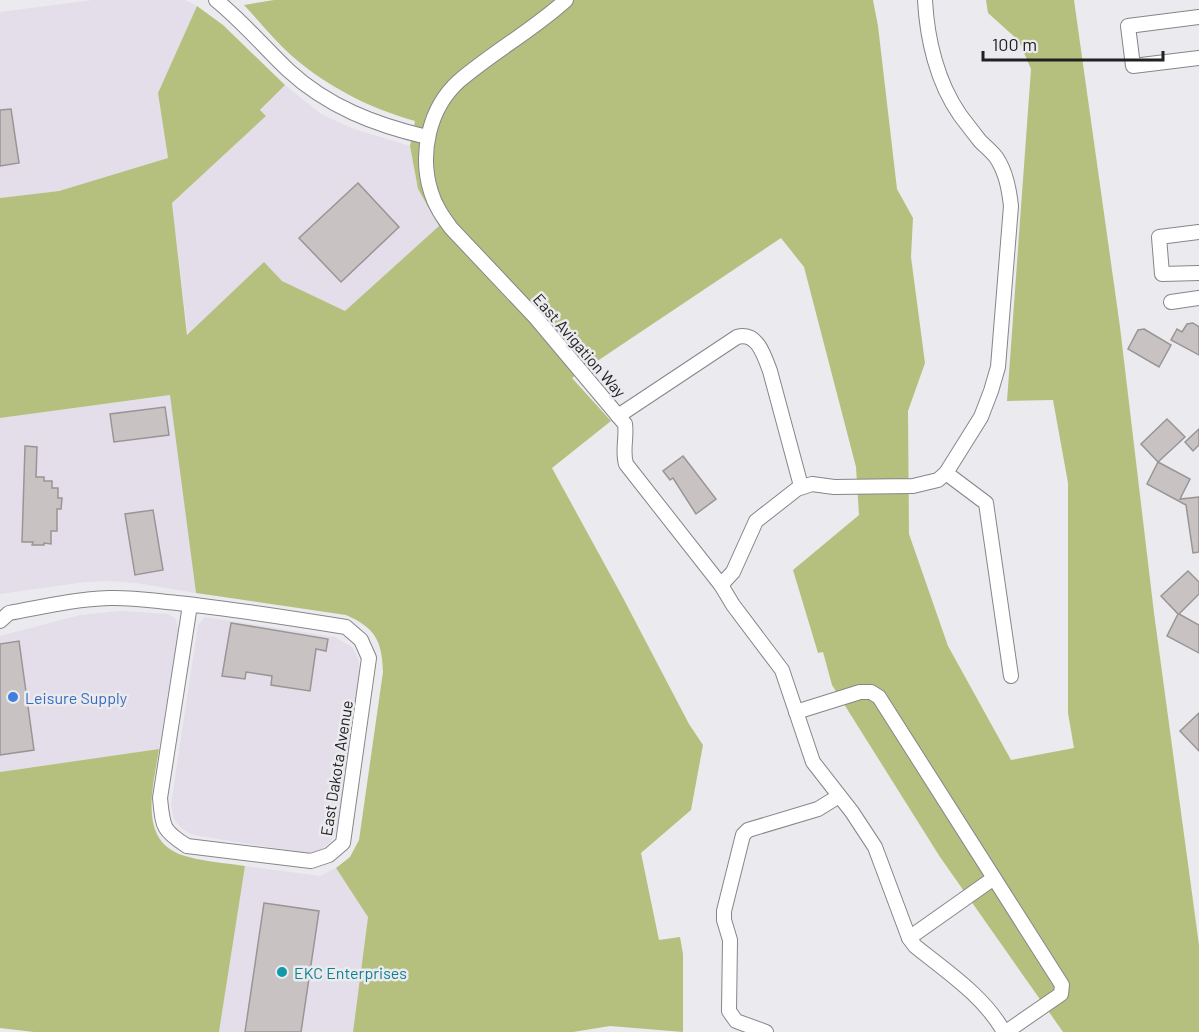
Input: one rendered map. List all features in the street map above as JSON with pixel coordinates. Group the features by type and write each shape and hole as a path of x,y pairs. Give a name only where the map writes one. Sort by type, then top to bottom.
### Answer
{"street":[{"path":"216,0 290,72 324,98 374,123 427,137"},
{"name":"East Avigation Way","path":"566,0 534,27 458,82 438,108 427,137 427,176 431,194 439,212 451,228 536,318 625,424 627,436 623,456 626,464 721,585 733,606 782,670 813,762 875,848 909,938"},
{"path":"721,585 733,572 756,521 801,486 812,484 855,488 913,486 938,480 946,474 981,417 992,391 998,367 1011,206 1008,188 1000,165 958,113 938,71 926,25 925,0"},
{"path":"1199,17 1128,26 1133,66 1199,57"},
{"path":"1199,232 1159,237 1162,274 1199,273"},
{"path":"1171,302 1199,298"},
{"path":"618,416 737,337 745,334 753,337 770,371 801,486"},
{"path":"946,474 986,503 1011,676"},
{"name":"East Dakota Avenue","path":"3,615 82,600 110,598 190,605 346,627 361,640 369,658 343,843 329,855 311,861 187,846 163,826 160,798 190,605"},
{"path":"796,712 861,692 871,692 879,697 1062,985 1060,994 1005,1032 995,1016 974,994 915,946 909,938 994,878"},
{"path":"766,1032 736,1021 729,1011 730,940 724,911 743,835 748,830 818,809 839,796"}],"shaded area":[{"path":"93,0 185,0 197,6 158,93 168,158 59,191 0,198 0,12"},
{"path":"285,85 321,114 354,129 410,146 418,189 439,226 345,311 282,281 188,336 172,203 266,116 260,111"},
{"path":"171,395 196,593 110,581 85,582 0,594 0,418"},
{"path":"120,611 168,614 176,619 178,629 159,749 0,772 0,636 80,615"},
{"path":"205,617 335,637 352,647 358,658 360,670 338,822 335,835 317,852 305,853 193,835 181,828 174,819 171,805 198,625"},
{"path":"245,866 320,876 336,868 368,916 353,1032 219,1032"}],"green space":[{"path":"274,0 873,0 897,189 913,218 911,257 925,363 908,411 909,534 948,646 1011,760 1074,748 1068,713 1068,483 1053,400 1007,401 1031,69 1019,41 988,13 986,0 1074,0 1120,327 1154,613 1199,945 1199,1032 1063,1032 940,857 832,685 823,652 818,653 793,570 859,515 856,467 804,267 781,238 572,378 611,421 552,468 689,724 703,745 691,810 641,853 659,940 680,937 683,954 683,1032 610,1026 573,1032 353,1032 368,917 336,868 350,857 359,840 383,672 381,651 375,636 364,625 346,615 196,593 170,395 0,418 0,198 59,191 168,158 158,93 197,6 223,25 285,85 260,110 266,116 172,203 187,335 264,262 282,281 345,311 439,226 418,189 410,146 415,121 365,103 335,87 292,56 244,5"},
{"path":"159,749 152,814 161,841 172,851 189,857 245,866 219,1032 34,1032 0,1028 0,772"}],"building":[{"path":"11,109 19,163 0,166 0,110"},
{"path":"358,183 399,227 341,282 299,238"},
{"path":"1193,323 1199,327 1199,355 1171,340 1177,329 1182,332 1187,324"},
{"path":"1144,329 1171,345 1159,367 1128,349 1138,330"},
{"path":"165,407 169,435 114,442 110,414"},
{"path":"1167,419 1185,437 1158,462 1141,444"},
{"path":"1199,429 1199,445 1193,451 1185,442"},
{"path":"25,446 37,447 36,477 44,477 44,481 52,481 52,488 58,488 58,498 62,498 61,509 57,509 57,531 51,531 51,544 32,545 33,542 22,542"},
{"path":"683,456 716,499 696,514 673,478 670,480 663,471"},
{"path":"1158,462 1190,479 1180,499 1199,497 1199,552 1193,553 1186,505 1147,484"},
{"path":"153,510 163,570 135,575 125,514"},
{"path":"1188,571 1199,582 1199,594 1179,614 1199,625 1199,653 1167,636 1178,614 1161,596"},
{"path":"231,623 328,639 326,651 316,649 310,691 271,685 272,676 246,672 245,679 222,676"},
{"name":"Leisure Supply","path":"19,641 34,750 0,755 0,644"},
{"path":"1199,713 1199,751 1180,731"},
{"name":"EKC Enterprises","path":"264,903 319,911 301,1032 245,1032"}],"place":[{"name":"Leisure Supply","path":"13,697"},
{"name":"EKC Enterprises","path":"282,972"}]}
